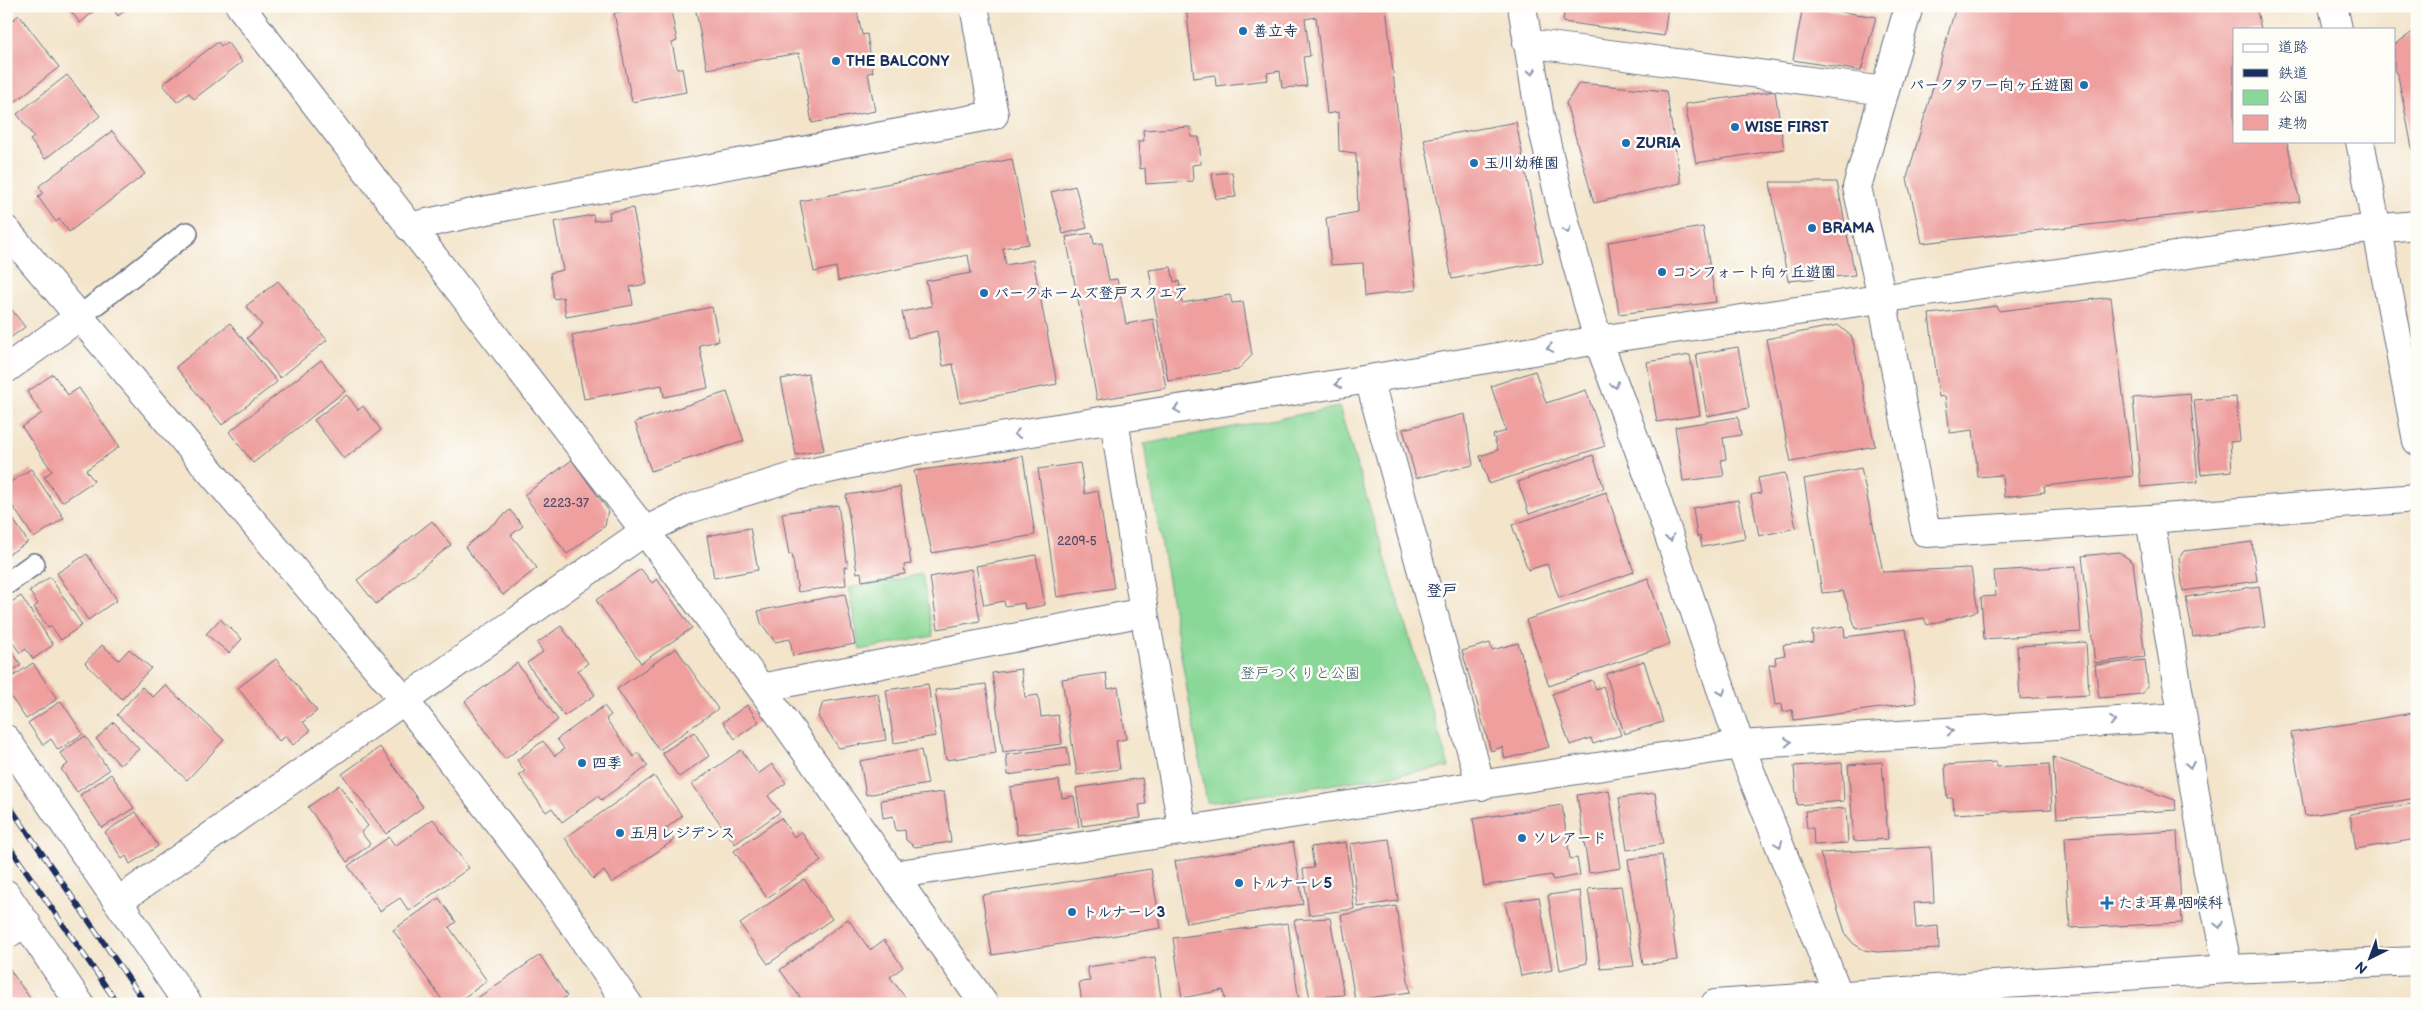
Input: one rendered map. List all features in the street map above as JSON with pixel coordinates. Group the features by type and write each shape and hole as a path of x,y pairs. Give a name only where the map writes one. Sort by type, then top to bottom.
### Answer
{"street":[{"path":"240,6 645,531 761,688 984,1004"},
{"path":"409,227 482,210 994,114 974,6"},
{"path":"1522,6 1540,117 1565,222 1598,340 1650,480 1740,745 1840,999"},
{"path":"1909,6 1857,186 1882,298 1926,532 2150,520 2417,498"},
{"path":"2333,6 2338,28"},
{"path":"1527,43 1885,90"},
{"path":"2360,142 2417,441"},
{"path":"118,901 645,531 689,509 796,476 911,451 1369,379 1598,340 2376,227 2417,224"},
{"path":"6,230 404,700 544,882 628,1004"},
{"path":"6,369 79,317"},
{"path":"1369,379 1481,786"},
{"path":"1114,419 1144,612 1183,831"},
{"path":"2150,520 2208,872 2228,968"},
{"path":"761,688 1144,612"},
{"path":"893,875 1740,745 2182,717"},
{"path":"6,739 188,1004"},
{"path":"6,894 16,928 80,1004"},
{"path":"1715,1004 1840,999 2228,968 2417,961"}],"lane":[{"path":"79,317 187,233"},
{"path":"6,584 34,564"}],"green space":[{"name":"登戸つくりと公園","path":"1339,407 1449,767 1207,803 1144,444"},
{"path":"922,574 933,636 860,650 848,588"}],"building":[{"path":"67,6 100,6 80,23"},
{"path":"111,6 130,6 118,16"},
{"path":"652,6 670,6 677,41 672,43 677,68 682,68 686,92 632,102 614,13"},
{"name":"THE BALCONY","path":"695,6 856,6 862,35 867,34 873,72 868,73 875,111 812,123 799,53 707,69"},
{"path":"1186,6 1386,6 1416,290 1365,296 1363,263 1331,265 1326,218 1358,212 1356,153 1339,151 1338,112 1327,114 1316,17 1305,19 1310,56 1303,57 1307,86 1282,88 1280,71 1267,73 1268,80 1216,86 1215,75 1194,78"},
{"path":"1565,6 1668,6 1664,36 1563,22"},
{"path":"1803,6 1876,17 1861,71 1793,60"},
{"name":"パークタワー向ヶ丘遊園","path":"1956,6 2256,6 2261,28 2233,28 2233,142 2287,142 2300,202 1922,243 1907,178"},
{"path":"19,15 59,67 6,109 6,25"},
{"path":"2417,29 2417,168 2396,73 2396,44"},
{"path":"218,42 221,46 227,42 242,62 194,99 189,93 177,102 163,84"},
{"path":"67,75 100,116 45,159 30,140 34,137 17,114"},
{"name":"ZURIA","path":"1579,83 1666,91 1681,183 1594,203 1566,103"},
{"name":"WISE FIRST","path":"1775,91 1784,149 1696,163 1685,104"},
{"path":"1516,122 1543,262 1452,279 1424,139"},
{"path":"1190,127 1191,137 1199,137 1201,164 1192,165 1193,181 1146,184 1145,168 1140,169 1138,141 1144,141 1143,130"},
{"path":"112,131 145,174 69,232 59,219 56,222 38,197 43,193 39,186"},
{"name":"パークホームズ登戸スクエア","path":"1012,159 1029,244 1003,248 1006,265 1033,260 1057,384 960,403 953,364 943,366 937,331 908,338 902,312 932,306 926,281 971,273 968,255 838,281 836,267 814,272 800,201"},
{"path":"1232,172 1236,197 1216,199 1212,174"},
{"name":"BRAMA","path":"1770,182 1837,182 1855,275 1788,281"},
{"path":"1075,186 1087,228 1063,234 1051,192"},
{"path":"633,208 647,284 630,287 633,305 566,317 563,297 554,299 550,273 563,270 554,222 593,215 594,221 610,219 609,212"},
{"name":"コンフォート向ヶ丘遊園","path":"1703,227 1716,302 1619,314 1608,242"},
{"path":"1092,233 1094,244 1102,243 1109,280 1117,279 1126,324 1153,319 1166,388 1097,400 1066,237"},
{"path":"1171,267 1174,282 1179,281 1182,303 1230,295 1232,303 1243,302 1252,355 1238,370 1168,381 1149,270"},
{"path":"278,281 327,340 280,378 247,338 262,325 246,306"},
{"path":"2111,297 2133,476 2044,486 2045,492 2004,497 2002,475 1978,477 1973,430 1950,433 1945,396 1939,397 1929,314 1997,306 1999,311"},
{"path":"6,302 25,327 6,341"},
{"path":"712,307 719,341 699,345 708,388 664,397 662,385 584,399 572,335"},
{"path":"230,323 277,382 222,425 176,367"},
{"path":"1838,325 1852,337 1875,446 1791,462 1766,339"},
{"path":"1738,347 1749,408 1707,416 1696,354"},
{"path":"1690,355 1700,415 1657,422 1647,362"},
{"path":"321,360 345,391 253,463 229,432"},
{"path":"1535,371 1546,403 1586,390 1605,446 1489,484 1480,456 1498,450 1493,435 1506,431 1491,386"},
{"path":"53,374 68,395 79,388 119,447 86,470 94,481 62,502 44,477 52,471 22,427 42,413 27,392"},
{"path":"808,374 824,450 796,455 781,379"},
{"path":"727,392 744,441 651,471 635,422"},
{"path":"2190,393 2198,482 2141,487 2133,398"},
{"path":"347,395 358,410 363,406 381,430 344,459 314,420"},
{"path":"2236,397 2240,441 2230,442 2232,471 2201,474 2194,400"},
{"path":"1465,414 1473,465 1416,478 1403,429"},
{"path":"1738,417 1741,435 1723,438 1726,459 1721,460 1724,476 1683,481 1675,427"},
{"path":"1593,455 1604,488 1529,514 1518,482"},
{"path":"1023,456 1035,535 932,553 914,471"},
{"path":"572,460 608,510 605,526 567,554 524,495"},
{"path":"1080,463 1085,494 1098,491 1114,588 1057,597 1038,469"},
{"path":"1861,468 1883,572 1971,568 1978,611 1927,625 1924,618 1856,629 1843,591 1822,593 1804,479"},
{"path":"31,469 64,518 34,538 6,496 6,485"},
{"path":"1785,473 1796,528 1759,536 1751,495 1761,493 1758,478"},
{"path":"900,487 911,564 904,565 905,574 862,581 861,572 857,573 846,495"},
{"path":"1606,492 1634,572 1559,598 1547,564 1528,570 1512,525"},
{"path":"1738,500 1745,539 1702,547 1700,536 1697,537 1693,508"},
{"path":"838,505 848,567 844,567 846,585 798,592 792,554 789,555 782,513"},
{"path":"6,508 28,542 6,556"},
{"path":"510,510 523,526 511,535 537,568 503,595 465,547"},
{"path":"432,521 451,545 376,604 357,580"},
{"path":"750,528 758,570 714,578 707,536"},
{"path":"2252,542 2257,581 2183,591 2179,558 2184,551"},
{"path":"2119,552 2133,562 2145,657 2095,663 2082,556"},
{"path":"87,554 117,600 88,620 57,573"},
{"path":"1036,555 1045,605 1025,609 1024,603 1005,606 1004,601 984,605 976,566"},
{"path":"2076,566 2081,632 1984,639 1981,597 1996,596 1994,571"},
{"path":"641,569 652,583 657,579 692,628 641,663 596,600"},
{"path":"971,569 980,621 938,629 930,577"},
{"path":"50,577 82,625 61,640 51,626 48,628 34,607 38,604 29,591"},
{"path":"1648,578 1670,644 1549,686 1526,620"},
{"path":"2259,586 2265,627 2193,637 2186,597"},
{"path":"845,594 855,644 793,656 790,639 775,642 761,623 758,611"},
{"path":"21,596 53,645 33,659 26,649 20,653 6,633 13,629 6,619 6,605"},
{"path":"220,619 242,639 229,653 206,634"},
{"path":"561,626 588,663 578,671 595,695 564,716 527,663 543,652 537,643"},
{"path":"1844,626 1845,637 1906,629 1916,703 1794,720 1792,710 1783,712 1782,704 1775,705 1769,665 1776,664 1775,657 1785,655 1783,645 1813,642 1812,631"},
{"path":"6,642 21,665 6,675"},
{"path":"2086,642 2089,695 2020,699 2017,646"},
{"path":"1490,643 1492,650 1518,643 1549,747 1505,759 1502,747 1491,751 1462,651"},
{"path":"102,645 119,660 129,649 151,668 122,699 85,663"},
{"path":"676,648 718,709 659,750 617,689"},
{"path":"276,659 317,711 303,722 310,731 293,745 286,736 279,741 238,688"},
{"path":"2145,660 2148,686 2142,694 2099,698 2095,665"},
{"path":"1644,661 1663,722 1624,734 1606,674"},
{"path":"33,663 57,699 26,719 6,690 6,681"},
{"path":"517,663 558,720 505,759 465,701"},
{"path":"1021,669 1025,697 1038,695 1041,717 1058,715 1062,744 1003,752 992,673"},
{"path":"1106,673 1108,689 1118,687 1126,739 1116,741 1120,769 1077,775 1062,679"},
{"path":"1592,680 1596,689 1603,686 1621,735 1593,744 1591,738 1570,745 1552,694"},
{"path":"928,684 936,736 894,743 886,690"},
{"path":"986,684 996,753 946,760 935,690"},
{"path":"165,685 224,740 187,780 117,715 142,687 153,697"},
{"path":"878,693 886,740 839,748 818,717 823,702"},
{"path":"61,701 83,734 58,750 51,739 43,745 28,723"},
{"path":"747,705 759,722 735,739 723,722"},
{"name":"四季","path":"604,706 611,715 606,719 634,757 638,753 648,766 601,800 598,796 562,822 552,808 546,812 519,775 525,771 517,760 543,741 555,756 564,749 557,739"},
{"path":"2413,713 2417,737 2417,798 2305,816 2291,733"},
{"path":"114,722 139,749 120,765 96,739"},
{"path":"694,732 709,756 679,777 662,753"},
{"path":"85,736 109,770 77,792 61,769 68,764 60,753"},
{"path":"380,747 423,807 386,834 342,774"},
{"path":"1067,747 1070,766 1008,775 1006,755"},
{"path":"741,750 758,774 772,764 786,783 768,796 780,812 735,844 692,784"},
{"path":"921,750 928,784 866,795 860,761"},
{"path":"2053,757 2175,800 2176,810 2057,818"},
{"path":"1882,762 1888,839 1854,841 1848,765"},
{"path":"1996,762 1996,767 2049,764 2052,809 1954,814 1953,798 1947,798 1945,765"},
{"path":"1842,763 1844,801 1797,805 1794,766"},
{"path":"111,774 134,808 102,828 80,795"},
{"name":"五月レジデンス","path":"654,776 682,816 665,829 674,840 612,883 604,871 593,879 565,838"},
{"path":"1142,778 1146,804 1139,805 1141,818 1082,826 1076,788"},
{"path":"1059,780 1062,798 1074,796 1079,827 1017,835 1010,787"},
{"path":"339,785 368,826 361,832 370,844 347,862 308,807"},
{"path":"1609,790 1621,868 1589,873 1577,795"},
{"path":"944,792 951,842 915,847 906,840 905,830 896,831 893,816 883,818 881,800"},
{"path":"1655,793 1663,844 1627,850 1619,798"},
{"path":"2417,803 2417,839 2356,849 2350,814"},
{"name":"ソレアード","path":"1562,805 1570,859 1577,858 1580,875 1553,880 1551,875 1484,886 1473,819"},
{"path":"1846,808 1848,843 1814,845 1813,828 1807,828 1805,811"},
{"path":"136,812 158,846 130,864 126,856 122,859 105,832"},
{"path":"781,818 794,837 801,831 821,861 767,898 734,851"},
{"path":"433,819 469,868 409,911 400,898 380,911 348,866 389,837 395,846"},
{"path":"2177,831 2182,923 2070,928 2065,837"},
{"path":"1389,839 1398,901 1358,907 1350,844"},
{"name":"トルナーレ5","path":"1293,842 1303,904 1186,923 1175,861"},
{"path":"1346,842 1354,909 1309,915 1303,869 1314,868 1311,847"},
{"path":"1931,847 1934,902 1914,903 1916,928 1938,926 1939,949 1877,952 1864,950 1854,944 1846,935 1820,853"},
{"path":"1662,855 1677,960 1643,965 1628,859"},
{"name":"トルナーレ3","path":"1151,869 1161,928 992,955 982,895"},
{"path":"804,879 832,919 768,964 740,924"},
{"path":"1621,886 1634,966 1601,969 1588,889"},
{"path":"1580,891 1587,963 1560,970 1548,895"},
{"path":"1539,897 1552,970 1521,976 1505,902"},
{"path":"439,898 456,922 449,927 487,981 455,1004 445,1004 393,930"},
{"path":"1396,906 1410,992 1355,1000 1341,915"},
{"path":"1330,918 1344,995 1310,998 1294,920"},
{"path":"848,919 870,950 884,940 903,967 890,977 910,1004 805,1004 780,970"},
{"path":"1288,923 1299,1002 1226,1004 1223,990 1182,998 1173,938"},
{"path":"540,955 567,996 556,1004 479,1004 476,999"},
{"path":"1155,957 1162,1004 1082,1004 1079,982 1090,981 1087,967"},
{"path":"6,964 34,1004 6,1004"},
{"path":"2417,1001 2417,1004 2386,1004 2386,1002"}],"railway":[{"path":"6,801 146,1004"},
{"path":"6,842 118,1004"}],"place":[{"name":"善立寺","path":"1243,31"},
{"name":"THE BALCONY","path":"836,61"},
{"name":"パークタワー向ヶ丘遊園","path":"2084,85"},
{"name":"WISE FIRST","path":"1735,127"},
{"name":"ZURIA","path":"1626,143"},
{"name":"玉川幼稚園","path":"1474,163"},
{"name":"BRAMA","path":"1812,228"},
{"name":"コンフォート向ヶ丘遊園","path":"1662,272"},
{"name":"パークホームズ登戸スクエア","path":"984,293"},
{"name":"四季","path":"582,763"},
{"name":"五月レジデンス","path":"620,833"},
{"name":"ソレアード","path":"1522,838"},
{"name":"トルナーレ5","path":"1239,883"},
{"name":"たま耳鼻咽喉科","path":"2107,903"},
{"name":"トルナーレ3","path":"1072,912"}],"district":[{"name":"登戸","path":"1442,591"}]}
